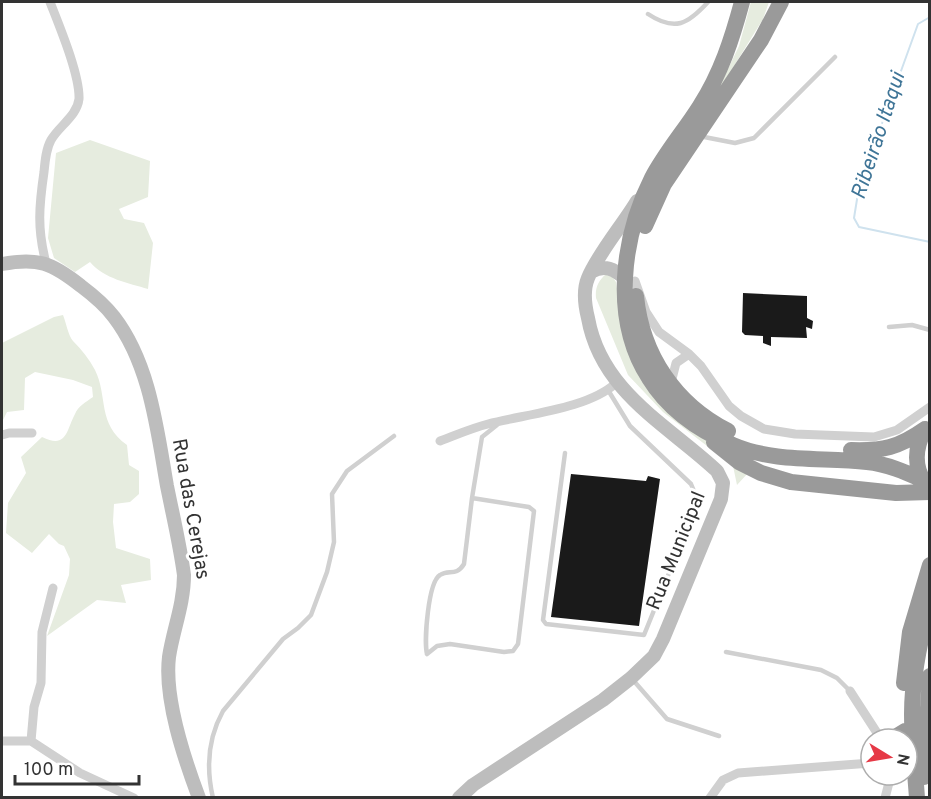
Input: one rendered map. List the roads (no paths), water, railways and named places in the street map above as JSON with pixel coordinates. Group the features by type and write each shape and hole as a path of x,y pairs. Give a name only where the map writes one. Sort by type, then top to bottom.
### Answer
{"highway":[{"path":"742,2 733,36 714,82 653,177 634,224 626,314 630,338 649,378 676,411 701,429 730,456 761,473 808,485 896,493 928,488"},
{"path":"781,2 761,40 664,184 651,209 630,280 646,344 656,366 671,386 691,406 715,424 754,441 790,449 885,450 899,446 927,426"},
{"path":"927,426 919,440 917,453 918,465 928,488"},
{"path":"701,429 734,446 762,454 786,458 868,462 884,465 928,488"},
{"path":"901,727 906,651 930,565"},
{"path":"917,798 912,711 919,650 930,603"},
{"path":"923,798 929,680"}],"main road":[{"name":"Rua Municipal","path":"459,798 473,785 603,700 647,665 657,652 721,499 723,483 717,471 612,387 590,330 585,291 587,280 653,177"},
{"path":"2,264 31,261 46,263"},
{"name":"Rua das Cerejas","path":"46,263 71,278 114,316 131,344 143,376 156,424 184,575 184,592 169,656 169,689 179,734 199,798"},
{"path":"591,272 606,267 615,269 630,280"}],"street":[{"path":"46,263 40,240 39,222 46,156 49,143 71,116 79,99 71,61 50,2"},
{"path":"630,280 659,332 689,354 701,366 729,406 752,423 775,432 795,435 882,436 903,427 930,407"},
{"path":"671,386 676,363 689,354"},
{"path":"440,441 486,424 589,399 612,387"},
{"path":"2,435 32,433"},
{"path":"31,741 34,707 41,683 42,632 52,588"},
{"path":"850,691 873,727"},
{"path":"2,741 31,741 80,773 134,798"},
{"path":"710,798 720,784 732,775 859,764"}],"lane":[{"path":"648,14 663,24 682,23 695,16 708,2"},
{"path":"697,135 735,143 754,138 836,57"},
{"path":"889,327 912,325 930,330"},
{"path":"564,453 543,621 546,624 644,635 695,509 696,496 691,484 630,426 612,387"},
{"path":"472,498 529,507 534,511 518,644 513,651 504,652 450,644 441,645 427,654 425,634 433,587 437,577 442,573 453,573 461,569 464,564 472,498 482,437 502,421"},
{"path":"213,798 208,765 216,723 223,711 283,639 311,615 327,572 334,542 332,494 347,471 394,436"},
{"path":"726,652 821,670 830,673 850,691"},
{"path":"631,678 667,719 719,736"}],"waterway":[{"name":"Ribeirão Itaqui","path":"930,17 918,24 859,187 854,218 859,227 930,242"}]}
